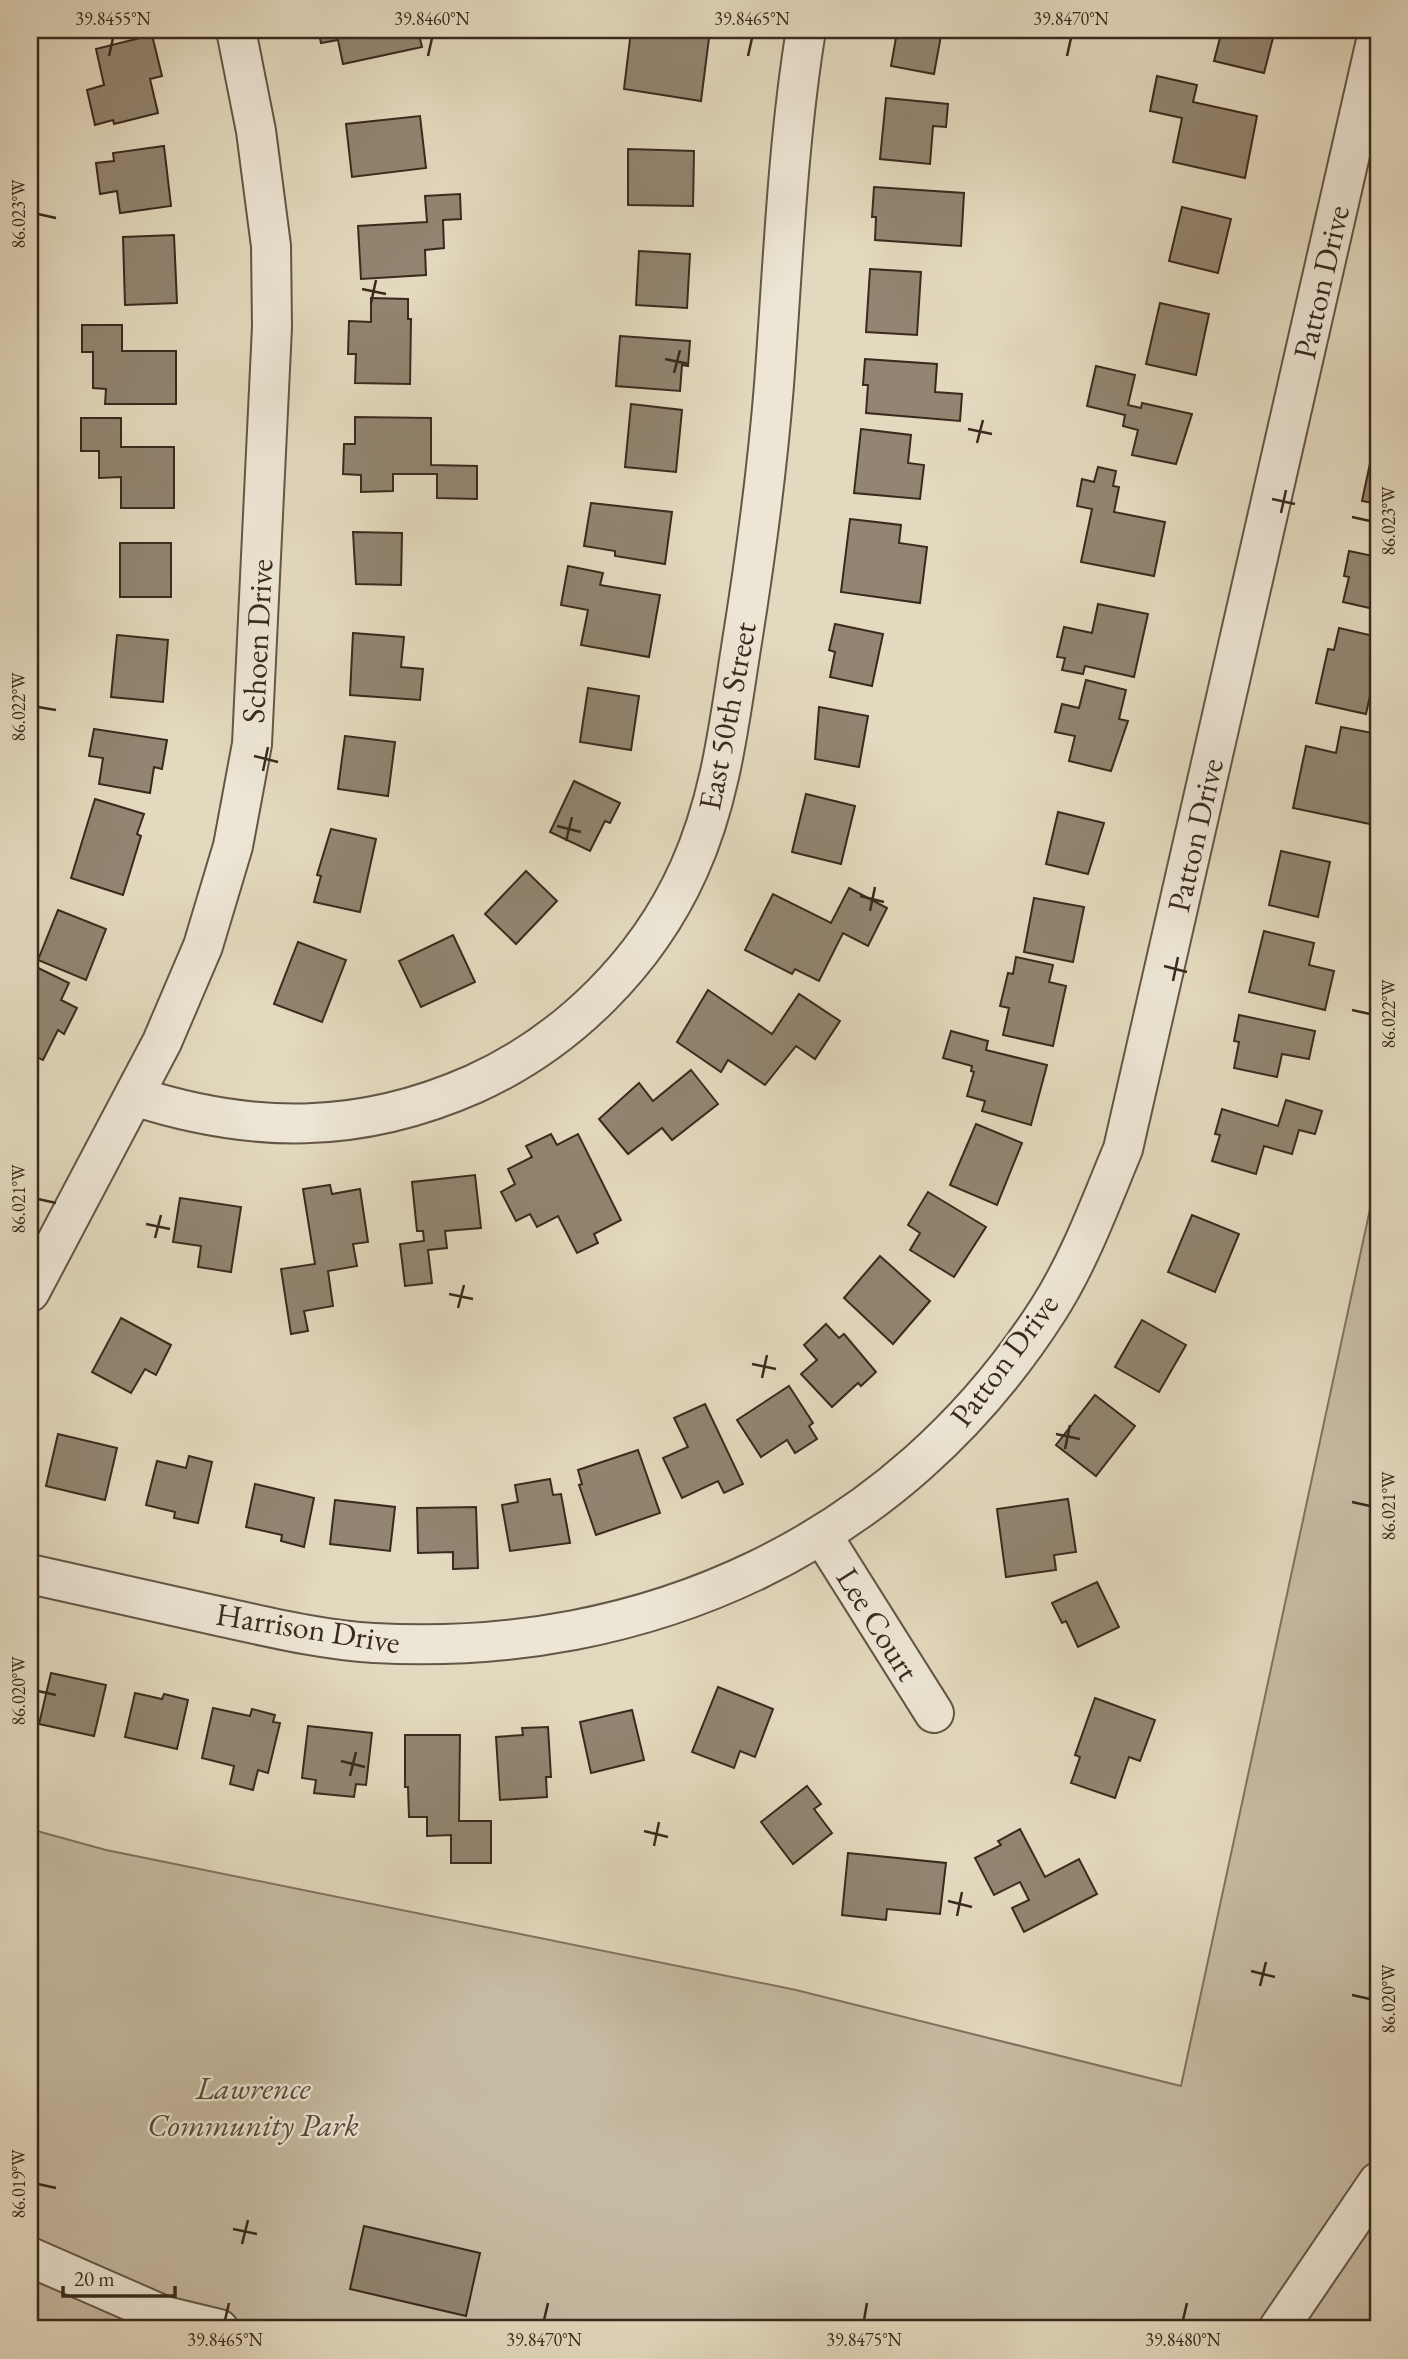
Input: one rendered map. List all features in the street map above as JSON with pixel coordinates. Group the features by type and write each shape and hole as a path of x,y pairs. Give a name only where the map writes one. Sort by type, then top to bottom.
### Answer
{"street":[{"name":"Schoen Drive","path":"30,1292 162,1042 203,946 233,846 252,744 272,327 271,246 256,131 236,30"},
{"name":"East 50th Street","path":"134,1096 208,1116 286,1125 371,1118 429,1102 501,1071 559,1034 597,1000 641,947 672,903 709,820 727,748 750,595 773,390 795,98 806,30"},
{"name":"Patton Drive","path":"822,1535 891,1488 943,1442 989,1391 1051,1306 1099,1214 1123,1149 1378,32"},
{"name":"Harrison Drive","path":"30,1574 321,1637 372,1643 458,1644 546,1636 632,1618 745,1576 822,1535"},
{"name":"Lee Court","path":"822,1535 934,1713"},
{"path":"1278,2329 1378,2182"},
{"path":"30,2257 165,2316 219,2329"}],"green space":[{"name":"Lawrence Community Park","path":"1378,1172 1378,2329 30,2329 30,1829 106,1850 796,1990 1181,2086"}],"building":[{"path":"93,30 116,30 95,37"},
{"path":"318,30 418,30 422,47 343,64 338,40 321,43"},
{"path":"891,30 942,30 934,74 891,66 897,32"},
{"path":"1222,30 1275,30 1264,73 1214,61"},
{"path":"631,31 709,38 701,101 624,89"},
{"path":"152,35 162,76 150,79 158,113 114,124 113,120 95,125 87,90 104,85 96,49"},
{"path":"1157,76 1197,85 1193,102 1257,116 1245,178 1173,162 1182,118 1150,111"},
{"path":"886,98 948,104 946,127 933,126 930,164 880,159"},
{"path":"420,116 426,168 352,177 346,124"},
{"path":"164,146 171,206 120,213 117,191 100,194 96,163 114,161 113,153"},
{"path":"628,149 694,151 693,206 628,205"},
{"path":"874,187 964,193 961,246 875,240 876,217 872,217"},
{"path":"460,194 461,219 443,220 444,248 425,250 426,275 361,279 358,226 427,222 425,196"},
{"path":"1182,207 1231,219 1218,273 1169,261"},
{"path":"174,235 177,303 125,305 123,237"},
{"path":"639,251 690,254 687,308 636,305"},
{"path":"870,269 921,272 917,335 866,332"},
{"path":"371,298 408,299 408,319 411,319 410,384 355,383 356,354 348,354 349,321 371,322"},
{"path":"1160,303 1209,314 1196,375 1146,364"},
{"path":"82,325 122,325 122,351 176,351 176,404 105,404 106,389 93,388 93,352 82,352"},
{"path":"620,336 690,341 688,366 682,365 680,391 616,386"},
{"path":"865,359 937,364 935,392 962,394 960,421 866,413 868,385 863,385"},
{"path":"1096,366 1135,375 1128,405 1141,408 1142,403 1192,414 1176,464 1132,455 1138,430 1123,426 1125,415 1087,406"},
{"path":"631,404 682,410 676,472 625,467"},
{"path":"355,417 431,418 431,465 477,466 477,499 437,498 437,474 393,474 393,491 361,492 361,475 343,474 344,444 355,444"},
{"path":"81,418 121,418 121,447 174,447 174,508 121,508 121,477 99,478 99,451 81,451"},
{"path":"861,429 911,435 908,463 924,465 920,499 854,493"},
{"path":"1375,440 1378,441 1378,504 1362,501"},
{"path":"1098,467 1116,471 1113,486 1119,487 1114,512 1165,522 1154,576 1081,562 1092,509 1077,506 1082,479 1094,482"},
{"path":"591,503 672,512 665,564 615,556 615,551 584,546"},
{"path":"850,519 901,525 899,543 927,547 920,603 841,592"},
{"path":"353,532 402,533 401,585 356,584"},
{"path":"120,543 171,543 171,597 120,597"},
{"path":"1349,551 1378,557 1378,610 1343,602 1349,577 1344,576"},
{"path":"568,566 603,573 600,585 660,595 649,657 581,645 588,610 561,605"},
{"path":"1098,604 1148,614 1134,677 1085,666 1083,674 1062,670 1065,658 1057,657 1064,627 1092,633"},
{"path":"835,624 883,634 872,686 830,677 835,652 829,650"},
{"path":"1339,628 1378,637 1378,683 1373,682 1366,714 1316,703 1328,649 1334,650"},
{"path":"353,633 404,637 401,667 423,669 420,700 350,695"},
{"path":"117,635 168,640 163,702 111,697"},
{"path":"1086,680 1126,690 1119,719 1128,721 1111,771 1069,761 1075,736 1055,732 1062,704 1079,708"},
{"path":"588,688 639,696 631,750 580,742"},
{"path":"819,707 868,716 859,767 815,759"},
{"path":"1341,727 1378,734 1378,783 1370,824 1293,808 1306,746 1336,753"},
{"path":"94,729 167,740 162,769 154,767 150,793 99,784 103,758 89,756"},
{"path":"345,736 395,742 388,796 338,789"},
{"path":"574,781 620,803 610,823 605,821 590,851 550,832"},
{"path":"806,794 855,806 841,864 792,852"},
{"path":"95,799 144,814 137,834 141,836 123,895 71,878"},
{"path":"1058,812 1104,823 1088,874 1046,864"},
{"path":"331,829 376,839 360,912 314,902 321,876 317,875"},
{"path":"1281,851 1330,862 1318,917 1269,905"},
{"path":"526,871 557,901 516,944 485,914"},
{"path":"849,888 887,908 868,946 843,933 819,981 795,969 792,974 745,950 773,894 831,923"},
{"path":"1034,898 1084,907 1073,962 1024,952"},
{"path":"58,910 106,929 86,980 38,960"},
{"path":"1264,931 1314,943 1309,965 1334,971 1325,1010 1249,992"},
{"path":"453,935 475,982 421,1007 399,961"},
{"path":"298,942 346,960 322,1022 274,1004"},
{"path":"1016,957 1053,965 1049,982 1066,986 1053,1046 1003,1035 1009,1008 1000,1006 1008,973 1013,974"},
{"path":"30,964 69,983 61,1000 77,1008 64,1034 58,1030 43,1060 30,1054"},
{"path":"708,990 772,1034 799,994 840,1021 815,1059 796,1046 765,1085 728,1060 721,1072 677,1042"},
{"path":"1239,1015 1315,1031 1309,1059 1282,1054 1277,1077 1234,1068 1239,1042 1234,1041"},
{"path":"951,1031 988,1041 986,1050 1047,1065 1031,1125 982,1111 985,1101 967,1096 974,1072 971,1071 972,1066 943,1058"},
{"path":"691,1070 718,1104 672,1140 662,1128 628,1154 599,1119 639,1083 653,1101"},
{"path":"1286,1100 1322,1111 1315,1134 1299,1130 1292,1154 1264,1146 1256,1174 1212,1161 1220,1135 1215,1134 1222,1109 1278,1126"},
{"path":"976,1124 1022,1143 997,1205 950,1185"},
{"path":"551,1134 557,1145 578,1134 621,1220 594,1234 598,1243 577,1253 558,1216 537,1227 530,1214 516,1221 501,1192 515,1184 508,1169 532,1157 526,1146"},
{"path":"475,1175 481,1228 445,1231 447,1248 428,1250 432,1283 405,1286 400,1244 424,1241 423,1231 417,1231 412,1182"},
{"path":"330,1185 332,1194 360,1189 368,1242 353,1244 357,1266 328,1271 333,1306 304,1311 308,1331 291,1334 281,1269 315,1264 303,1189"},
{"path":"928,1192 986,1227 954,1277 910,1250 920,1233 908,1225"},
{"path":"180,1198 241,1207 231,1272 198,1267 201,1246 173,1242"},
{"path":"1192,1215 1239,1234 1215,1292 1168,1272"},
{"path":"880,1256 930,1301 893,1344 844,1298"},
{"path":"121,1318 171,1345 156,1375 145,1369 131,1393 92,1372"},
{"path":"1142,1320 1186,1345 1159,1392 1115,1367"},
{"path":"826,1324 839,1338 844,1334 876,1372 861,1386 858,1383 832,1407 801,1374 817,1360 804,1345"},
{"path":"789,1386 813,1423 809,1426 817,1439 795,1453 787,1440 761,1457 737,1420"},
{"path":"1095,1395 1135,1426 1096,1476 1056,1445"},
{"path":"705,1404 743,1484 724,1493 718,1481 682,1498 663,1458 688,1447 674,1418"},
{"path":"58,1434 117,1448 105,1500 46,1486"},
{"path":"638,1450 660,1513 596,1535 579,1485 582,1484 578,1470"},
{"path":"189,1456 212,1462 198,1523 174,1518 175,1512 146,1505 157,1461 186,1468"},
{"path":"550,1479 553,1495 561,1494 570,1543 510,1551 502,1505 518,1502 515,1485"},
{"path":"255,1484 314,1498 304,1547 281,1541 282,1535 246,1527"},
{"path":"1068,1499 1076,1552 1054,1555 1056,1570 1006,1577 997,1509"},
{"path":"335,1500 395,1507 390,1551 330,1544"},
{"path":"476,1507 478,1568 453,1569 453,1552 418,1553 417,1508"},
{"path":"1097,1582 1119,1627 1078,1647 1066,1621 1062,1623 1052,1603"},
{"path":"51,1673 106,1685 94,1736 39,1724"},
{"path":"718,1687 773,1709 755,1757 740,1751 734,1768 692,1752"},
{"path":"135,1693 162,1699 164,1694 188,1700 177,1749 125,1737"},
{"path":"1095,1698 1155,1720 1140,1761 1129,1757 1115,1798 1071,1783 1080,1757 1075,1755"},
{"path":"213,1708 250,1716 252,1709 275,1715 273,1722 280,1723 268,1773 258,1770 253,1790 230,1784 234,1766 202,1758"},
{"path":"632,1710 644,1760 591,1773 580,1722"},
{"path":"308,1726 372,1733 366,1785 356,1784 354,1797 314,1793 316,1780 302,1778"},
{"path":"548,1727 551,1777 546,1777 547,1797 500,1800 496,1737 523,1735 522,1728"},
{"path":"405,1735 460,1735 459,1821 491,1821 491,1863 451,1863 451,1835 427,1836 427,1817 409,1817 408,1787 405,1787"},
{"path":"807,1786 821,1804 814,1809 832,1833 793,1864 761,1822"},
{"path":"1020,1829 1045,1877 1079,1859 1097,1894 1024,1932 1012,1908 1029,1900 1020,1882 994,1895 975,1858 1001,1845 998,1841"},
{"path":"848,1853 946,1863 940,1914 887,1909 886,1920 842,1915"},
{"path":"364,2226 480,2253 466,2316 350,2289"}]}
